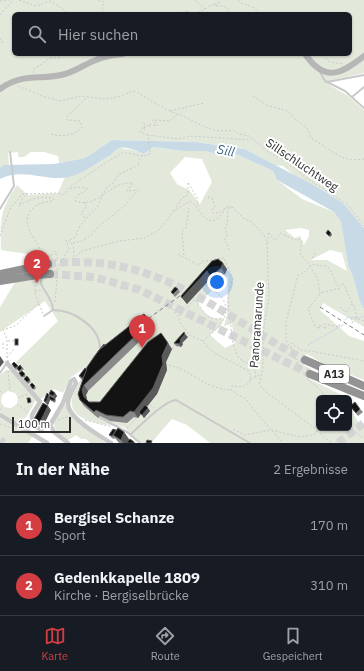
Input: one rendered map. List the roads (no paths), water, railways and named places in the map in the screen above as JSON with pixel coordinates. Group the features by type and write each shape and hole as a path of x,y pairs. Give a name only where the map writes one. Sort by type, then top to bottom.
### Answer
{"highway":[{"path":"0,274 46,261"},
{"path":"0,281 43,275"},
{"name":"A13","path":"305,360 364,386"},
{"name":"A13","path":"310,374 364,396"}],"main road":[{"path":"0,89 7,84 24,78 34,76 59,76 71,72 96,59 112,56"},
{"path":"308,56 319,70 336,73 364,56"}],"street":[{"path":"8,361 40,402 32,415 32,425 42,430"},
{"path":"68,443 55,434 51,427 52,421 74,380 76,383 68,403 68,409 72,415 111,443"},
{"path":"0,415 47,443"}],"lane":[{"path":"319,70 326,82 345,91 364,108"},
{"path":"326,82 364,75"},
{"path":"352,97 364,88"},
{"path":"0,209 14,186 10,152"},
{"path":"43,275 41,283 53,309"},
{"path":"44,316 53,309 67,311 91,326 99,340 101,348 99,353"},
{"path":"0,372 8,361"},
{"path":"130,434 168,402 176,400 250,443"},
{"path":"99,417 125,430 140,443"}],"water":[{"name":"Sill","path":"112,140 196,142 245,149 319,188 343,203 364,228 364,309 361,305 348,265 341,222 334,212 277,180 273,171 234,153 221,156 206,151 183,151 153,147 144,154 132,149 120,148 85,170 69,177 52,178 17,174 0,179 0,168 4,165 54,164 85,158"}],"waterway":[{"path":"345,320 348,317 359,318 364,316"},
{"path":"308,345 343,325"}],"tunnel":[{"path":"48,264 86,262 121,267 154,276 214,306 305,360"},
{"path":"50,274 94,277 140,290 310,374"},
{"path":"338,443 364,423"},
{"path":"0,440 4,443"}],"railway":[{"path":"137,327 192,287"},
{"path":"320,307 364,335"}],"place":[{"name":"Gedenkkapelle 1809","path":"37,283"},
{"name":"Bergisel Schanze","path":"142,348"}]}
